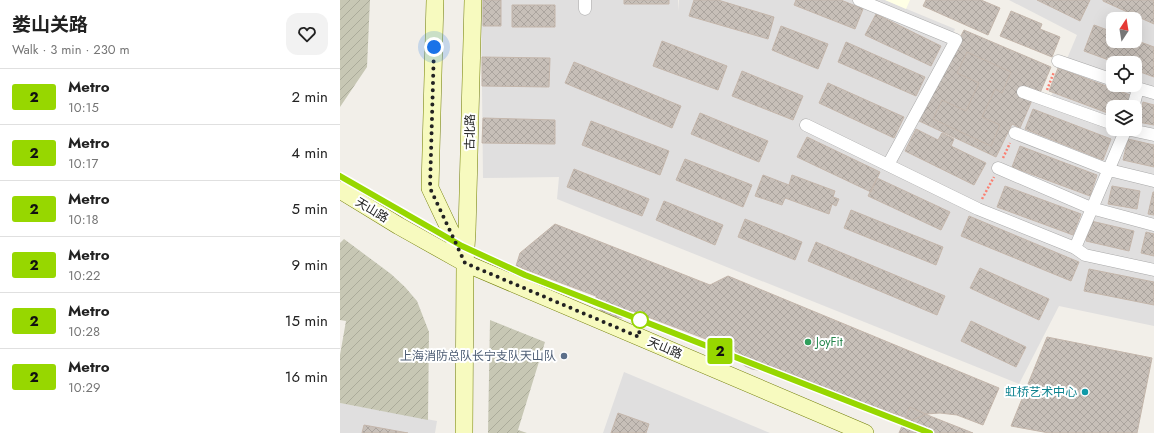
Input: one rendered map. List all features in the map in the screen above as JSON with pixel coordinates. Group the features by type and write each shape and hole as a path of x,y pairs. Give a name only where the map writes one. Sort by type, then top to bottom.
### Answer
{"main road":[{"name":"古北路","path":"434,0 430,188 465,263"},
{"name":"古北路","path":"464,433 465,263 473,0"},
{"name":"天山路","path":"340,190 399,226 465,263 865,433"}],"street":[{"path":"859,0 956,40 888,165"},
{"path":"1058,61 1106,78"},
{"path":"1142,90 1154,93"},
{"path":"1023,92 1106,122"},
{"path":"806,125 978,209 1075,248 1085,255 1154,270"},
{"path":"1142,132 1154,135"},
{"path":"1015,133 1109,170 1154,181"},
{"path":"1075,248 1123,136"},
{"path":"998,168 1091,208 1154,224"}],"path":[{"path":"1043,100 1058,61"}],"shaded area":[{"path":"340,0 370,0 367,67 340,107"},
{"path":"481,0 678,0 678,11 679,0 885,0 955,29 917,120 996,157 1012,124 1020,128 1036,91 1051,97 1077,35 1009,0 1154,0 1154,326 1059,306 1019,384 557,199 559,177 483,178"},
{"path":"885,0 910,0 906,9"},
{"path":"344,239 391,274 417,301 429,332 428,420 340,403 340,355 346,321 340,320 340,243"},
{"path":"490,320 545,342 518,430 527,433 488,433"},
{"path":"624,372 770,433 603,433"},
{"path":"340,403 437,421 435,433 340,433"}],"building":[{"path":"483,0 501,0 501,26 483,26"},
{"path":"624,0 669,0 669,4 624,4"},
{"path":"694,0 718,0 774,17 768,39 689,16"},
{"path":"796,0 841,0 863,9 855,29 794,5"},
{"path":"926,0 981,0 1000,8 988,35 923,6"},
{"path":"1037,0 1090,0 1080,21"},
{"path":"1154,0 1154,24 1142,19 1142,12 1127,12 1103,1"},
{"path":"512,5 555,5 555,27 512,27"},
{"path":"1011,11 1042,24 1040,29 1060,37 1052,57 1000,36"},
{"path":"876,14 941,46 931,66 865,35"},
{"path":"1094,25 1106,29 1106,48 1142,48 1142,43 1154,47 1154,77 1142,73 1142,56 1106,56 1106,59 1084,51"},
{"path":"781,26 828,44 818,69 772,50"},
{"path":"964,30 1051,67 1040,93 1036,91 1020,128 1012,124 996,157 917,120"},
{"path":"662,41 727,66 718,90 653,66"},
{"path":"846,42 925,77 916,96 838,62"},
{"path":"967,52 1011,72 1002,93 995,89 982,117 1000,125 991,146 933,119 942,100 966,111 979,83 957,73"},
{"path":"482,57 550,58 549,87 482,86"},
{"path":"574,62 681,106 672,128 565,83"},
{"path":"1058,68 1106,86 1106,92 1122,92 1133,96 1131,100 1106,100 1106,112 1049,91"},
{"path":"742,71 803,96 793,120 732,96"},
{"path":"828,83 904,117 894,138 819,103"},
{"path":"1143,102 1154,105 1154,125 1142,123"},
{"path":"1033,109 1111,139 1103,160 1025,129"},
{"path":"700,113 768,141 759,162 691,134"},
{"path":"483,118 555,120 555,144 482,143"},
{"path":"591,121 669,151 660,175 582,145"},
{"path":"916,129 938,140 942,133 954,139 951,146 986,163 974,185 905,151"},
{"path":"807,137 880,172 871,192 797,157"},
{"path":"1128,139 1154,145 1154,167 1123,160"},
{"path":"1020,146 1097,175 1090,196 1012,167"},
{"path":"685,159 752,185 743,207 676,180"},
{"path":"574,169 649,199 642,216 567,187"},
{"path":"763,175 789,185 792,175 835,191 833,197 839,199 836,206 832,204 829,214 785,198 782,205 755,196"},
{"path":"877,178 950,212 941,230 868,196"},
{"path":"1005,186 1081,214 1073,235 997,207"},
{"path":"1112,186 1140,191 1137,209 1108,204"},
{"path":"1154,192 1154,215 1148,214"},
{"path":"664,201 723,225 715,245 656,220"},
{"path":"851,210 943,247 936,265 844,228"},
{"path":"969,216 1079,262 1071,281 961,236"},
{"path":"745,219 802,242 795,260 738,237"},
{"path":"1091,221 1134,231 1129,251 1086,241"},
{"path":"555,224 710,285 728,276 999,388 983,425 957,415 940,413 926,414 913,420 863,403 774,367 763,371 752,369 745,366 738,360 735,350 632,311 622,318 611,316 601,311 596,302 596,296 516,266 520,253"},
{"path":"1146,232 1154,234 1154,256 1141,253"},
{"path":"816,242 945,296 937,315 808,261"},
{"path":"980,268 1049,299 1039,320 970,288"},
{"path":"1089,269 1154,282 1154,305 1084,291"},
{"path":"971,321 1026,347 1016,367 961,341"},
{"name":"虹桥艺术中心","path":"1047,337 1152,358 1137,433 1049,433 1011,426"},
{"path":"910,407 930,416 973,433 899,433"},
{"path":"618,413 649,424 646,433 611,433"},
{"path":"364,425 408,433 362,433"}],"metro line":[{"name":"2","path":"340,176 462,246 525,275 930,433"}],"place":[{"name":"JoyFit","path":"808,342"},
{"name":"上海消防总队长宁支队天山队","path":"564,356"},
{"name":"虹桥艺术中心","path":"1085,392"}],"route":[{"path":"434,47 430,188 465,263 639,337 640,320"}]}
